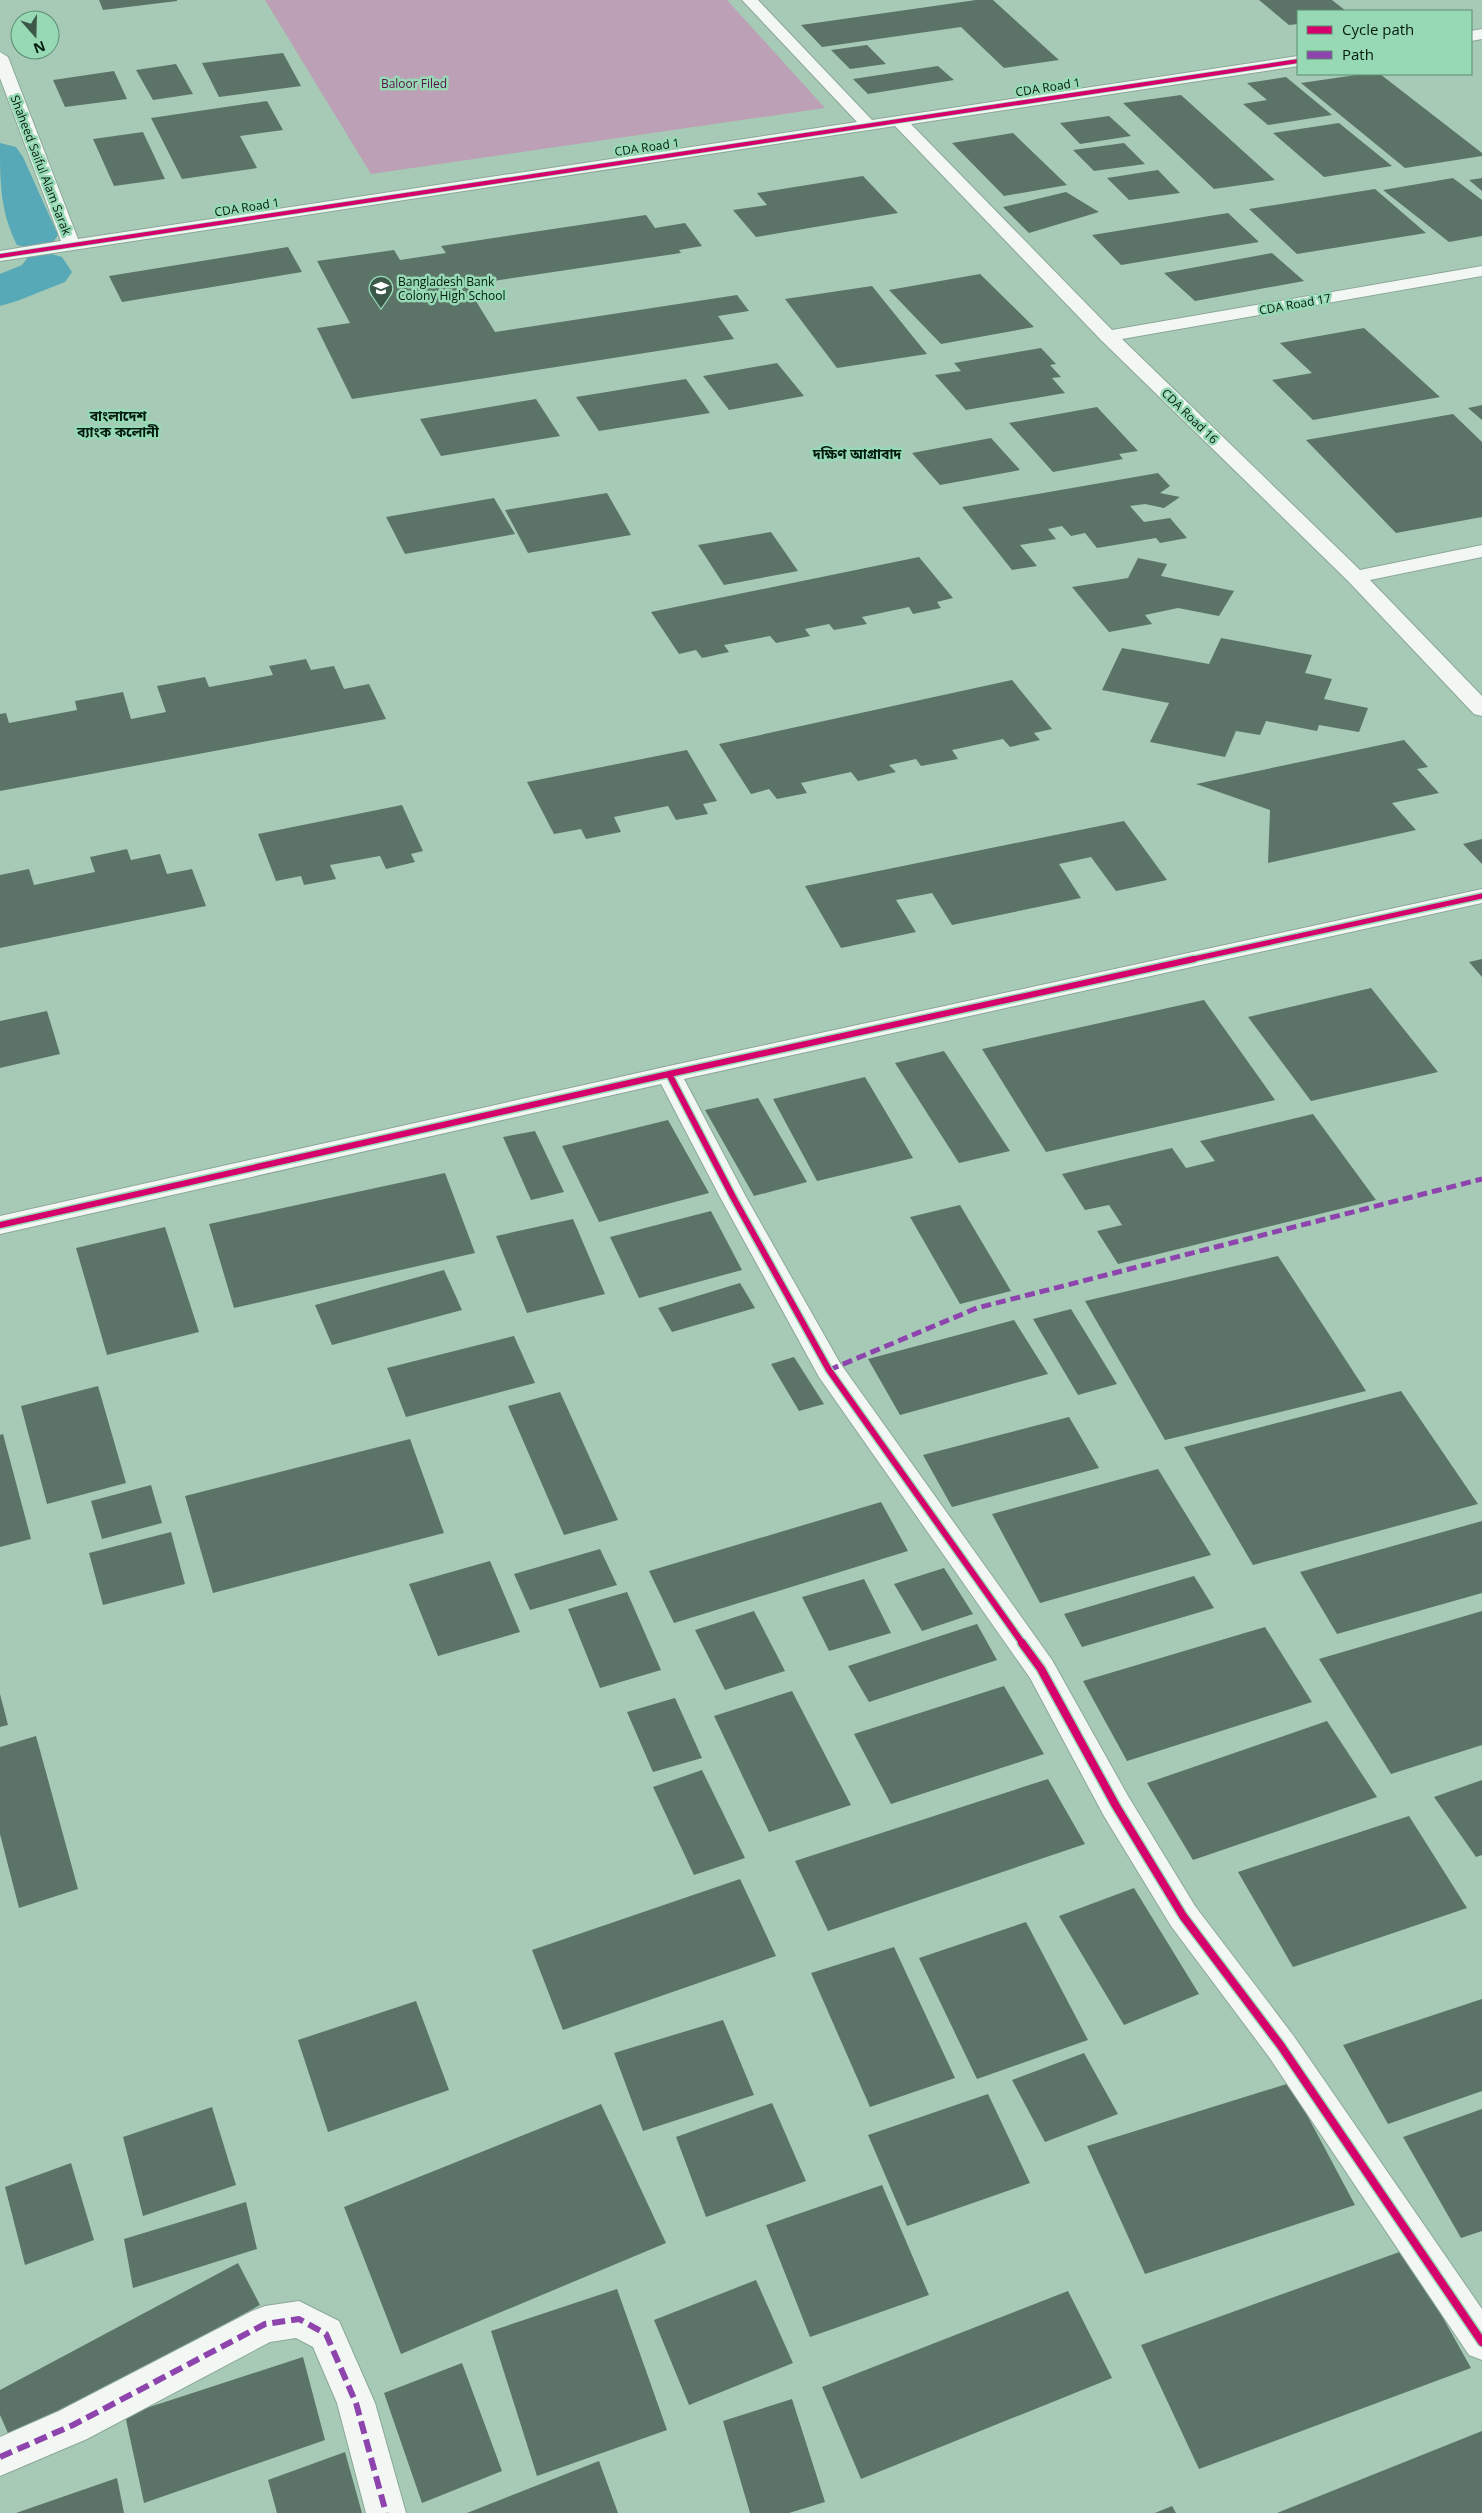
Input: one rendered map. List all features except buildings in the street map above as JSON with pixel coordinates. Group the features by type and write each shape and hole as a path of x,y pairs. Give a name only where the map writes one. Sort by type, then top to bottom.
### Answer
{"street":[{"path":"750,0 869,126"},
{"name":"Shaheed Saiful Alam Sarak","path":"0,56 72,246"},
{"name":"CDA Road 1","path":"0,256 356,201 900,122 1297,61"},
{"name":"CDA Road 16","path":"900,122 1108,336 1355,577 1482,709"},
{"name":"CDA Road 17","path":"1108,336 1482,271"},
{"path":"1355,577 1482,552"},
{"path":"0,1224 669,1074 1482,896"},
{"path":"669,1074 732,1197 830,1370 1041,1669 1116,1806 1183,1916 1282,2046 1482,2342"},
{"path":"0,2457 73,2424 265,2324 299,2319 326,2334 356,2403 386,2513"}],"green space":[{"name":"Baloor Filed","path":"265,0 727,0 825,108 371,174"}],"waterway":[{"path":"0,157 34,235"},
{"path":"0,291 48,272 45,267"}],"marked path":[{"path":"829,1370 977,1308 1482,1179"},
{"path":"0,2457 73,2425 265,2324 299,2319 326,2334 356,2403 386,2513"}],"cycle path":[{"path":"0,256 1297,61"},
{"path":"0,1225 669,1074 1482,896"},
{"path":"669,1074 733,1197 829,1370 1041,1669 1116,1806 1183,1916 1281,2046 1482,2342"}],"place":[{"name":"Bangladesh Bank Colony High School","path":"381,309"}],"district":[{"name":"বাংলাদেশ ব্যাংক কলোনী","path":"118,424"},
{"name":"দক্ষিণ আগ্রাবাদ","path":"857,453"}]}
